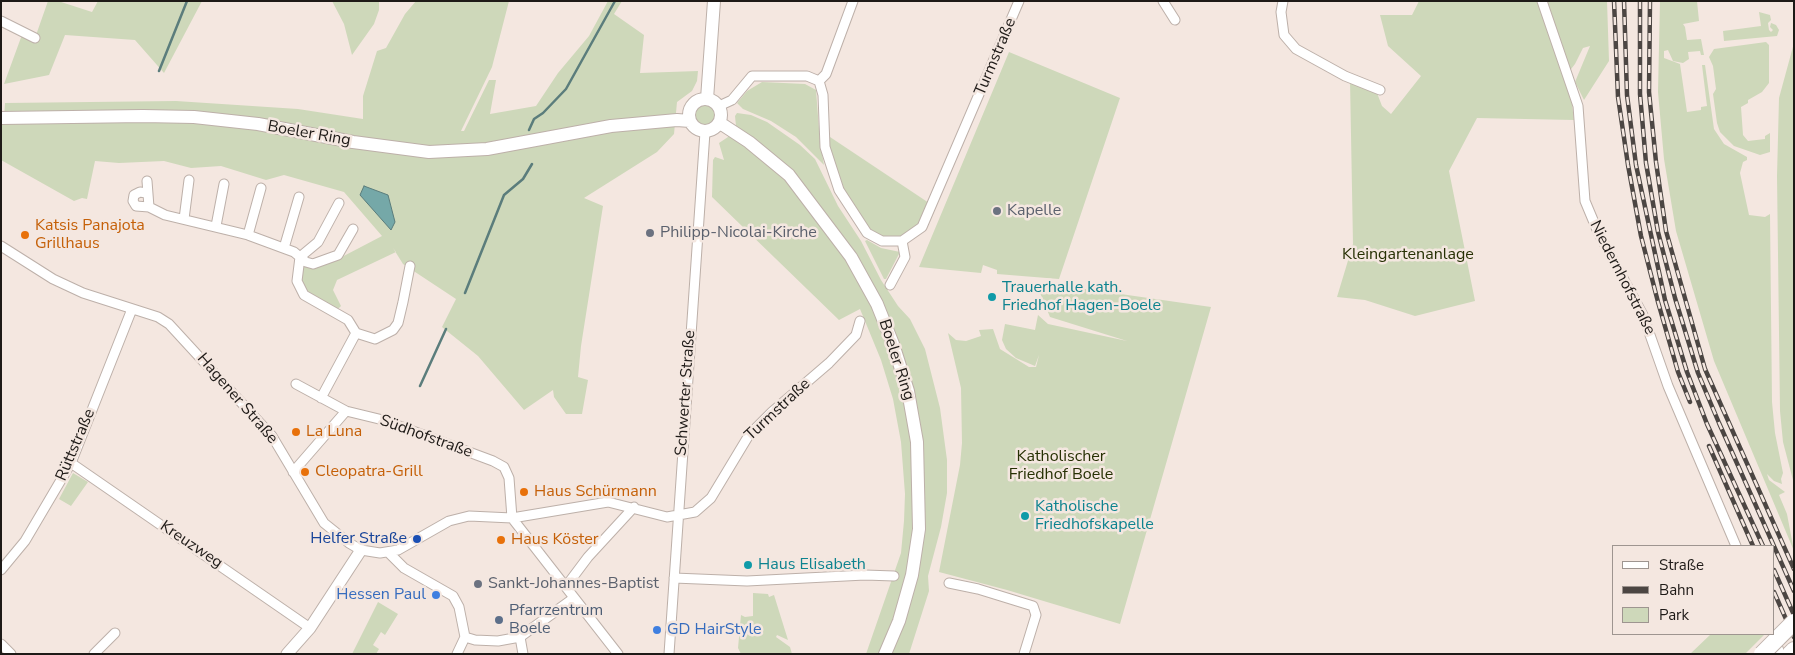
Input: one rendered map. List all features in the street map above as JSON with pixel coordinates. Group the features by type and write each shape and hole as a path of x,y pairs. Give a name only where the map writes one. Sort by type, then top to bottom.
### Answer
{"highway":[{"path":"1762,654 1794,622"},
{"path":"1790,654 1794,650"}],"main road":[{"path":"707,99 714,1"},
{"path":"707,99 719,106 722,115 720,123 712,130 705,132 696,129 690,115 698,100 707,99"},
{"name":"Boeler Ring","path":"2,119 142,116 194,118 258,124 361,143 428,152 486,149 611,126 632,118 690,115"},
{"name":"Boeler Ring","path":"720,123 749,142 789,175 851,257 877,304 905,381 917,442 919,529 912,575 899,621 885,654"}],"street":[{"path":"819,81 826,74 853,1"},
{"name":"Turmstraße","path":"902,241 911,237 922,227 1019,1"},
{"path":"1163,1 1175,20"},
{"path":"1283,1 1281,12 1284,35 1296,49 1345,76 1380,90"},
{"name":"Niedernhofstraße","path":"1542,1 1578,106 1585,201 1598,232 1643,315 1671,396 1736,545"},
{"path":"1,21 35,38"},
{"path":"719,106 732,100 752,76 807,76 819,81"},
{"path":"819,81 823,96 825,147 839,190 867,233 882,241 902,241 905,257 890,285"},
{"name":"Schwerter Straße","path":"669,654 705,132"},
{"path":"184,219 189,180"},
{"path":"147,181 146,193 149,207"},
{"path":"216,226 224,184"},
{"path":"248,235 261,188"},
{"path":"146,193 137,193 133,201 139,208 149,207 165,215 248,235 284,248 306,262 313,264 338,255 353,230"},
{"path":"284,248 299,197"},
{"path":"339,204 318,242 300,257 297,273 300,290 304,295 348,320 356,333 375,339 393,330 398,323 404,302 410,266"},
{"name":"Hagener Straße","path":"1,246 61,283 83,293 158,317 169,324 272,436 324,524 338,536 361,550 380,553 389,552 450,522 469,516 512,518 589,503 608,502 634,507 667,518 677,517"},
{"name":"Rüttstraße","path":"1,570 25,541 71,463 132,308"},
{"name":"Turmstraße","path":"677,517 702,508 720,484 733,458 748,435 829,363 856,335 860,321"},
{"path":"321,398 356,333"},
{"path":"293,472 346,411 296,384"},
{"name":"Südhofstraße","path":"346,411 383,420 493,461 504,467 509,478 512,518"},
{"name":"Kreuzweg","path":"71,463 310,628"},
{"path":"567,585 588,557 634,507"},
{"path":"512,518 567,585 574,598 618,654"},
{"path":"288,654 310,628 361,550"},
{"path":"389,552 404,568 450,593 456,599 464,624 465,637 457,654"},
{"path":"674,578 747,581 865,575 894,576"},
{"path":"949,584 1031,605 1036,612 1024,654"},
{"path":"465,637 498,641 520,636 574,598"},
{"path":"94,654 114,633"},
{"path":"1773,635 1780,654"},
{"path":"520,636 523,654"},
{"path":"1,644 11,654"}],"green space":[{"path":"48,1 58,1 92,12 98,1 202,1 164,73 135,40 65,35 49,75 4,84 23,32 35,38"},
{"path":"332,1 379,1 379,10 374,24 352,55 344,24"},
{"path":"416,1 509,1 492,67 461,131 464,131 489,80 496,80 490,114 536,106 558,73 589,36 608,1 622,1 614,14 644,35 640,73 698,71 697,81 692,91 677,102 674,134 657,152 584,198 603,206 581,346 578,377 588,380 582,414 566,414 554,397 553,390 524,410 478,356 442,327 456,299 403,264 396,252 337,280 333,290 341,306 337,310 308,294 301,284 303,265 338,259 382,236 344,192 284,175 266,180 221,166 191,168 164,161 119,163 95,161 87,199 82,198 74,201 1,160 1,119 4,118 5,103 176,101 298,109 363,119 363,96 377,51 386,48 405,14"},
{"name":"Kleingartenanlage","path":"1419,1 1607,1 1609,61 1584,100 1575,82 1590,46 1583,48 1575,64 1564,78 1571,96 1574,120 1477,118 1449,171 1475,301 1415,316 1365,300 1337,297 1353,244 1350,80 1377,93 1382,106 1391,114 1421,76 1388,46 1380,15 1412,15"},
{"path":"1660,1 1697,1 1699,21 1683,24 1687,40 1701,39 1704,55 1701,55 1700,51 1688,52 1689,59 1683,63 1673,61 1668,50 1664,51 1664,58 1680,64 1687,112 1701,110 1701,107 1707,106 1702,65 1705,65 1714,129 1724,144 1747,157 1747,160 1743,162 1740,173 1749,215 1765,217 1770,214 1772,402 1775,433 1783,473 1782,484 1774,481 1767,474 1769,480 1785,492 1779,495 1787,514 1794,551 1714,361 1676,231 1664,159 1658,92"},
{"path":"1759,12 1770,15 1769,30 1771,32 1773,30 1770,27 1771,23 1776,25 1779,30 1777,36 1724,41 1723,31 1761,26"},
{"path":"1766,42 1769,45 1769,83 1762,92 1748,100 1748,103 1741,107 1743,135 1748,141 1765,139 1765,136 1770,133 1770,152 1760,155 1734,146 1720,132 1713,94 1716,89 1713,66 1709,57 1714,49"},
{"path":"1794,43 1794,484 1783,442 1780,411 1777,176 1779,98"},
{"path":"1009,52 1120,98 1059,279 997,274 997,270 983,265 981,273 919,267"},
{"path":"762,82 805,84 816,90 820,142 824,165 796,137 771,121 743,109 737,103 747,91"},
{"path":"706,104 714,107 717,115 714,123 706,126 698,123 695,115 698,107"},
{"path":"737,113 751,115 767,122 800,145 815,159 838,206 861,241 881,280 898,306 910,319 925,349 940,408 947,460 947,493 941,527 928,576 929,591 909,654 866,654 901,553 904,521 905,494 901,442 893,399 881,360 860,309 839,320 712,197 713,160 715,157 724,160 719,143 728,137 736,126 735,116"},
{"path":"824,133 932,205 911,237 875,239 849,208"},
{"path":"867,240 881,248 900,252 886,279 884,279 865,241"},
{"name":"Katholischer Friedhof Boele","path":"1058,285 1211,307 1120,624 939,572 960,465 962,443 961,388 948,333 956,340 966,341 981,336 979,330 993,329 1000,349 1029,367 1036,367 1039,355 1035,366 1016,358 1006,349 1002,340 1005,324 1035,330 1038,315 1048,324 1127,341 1050,317 1038,288"},
{"path":"73,473 88,482 71,506 59,499"},
{"path":"753,593 768,594 769,597 774,595 788,640 777,635 776,637 790,647 792,654 741,654 738,648 741,615 745,617 753,616"},
{"path":"378,602 398,614 385,635 381,632 373,645 379,649 376,654 352,654"},
{"path":"1710,635 1764,635 1745,654 1690,654"}],"water":[{"path":"364,186 388,195 395,222 391,230 360,195"}],"waterway":[{"path":"159,71 187,1"},
{"path":"529,130 534,119 543,113 566,89 615,1"},
{"path":"465,293 504,195 523,179 532,164"},
{"path":"420,386 446,329"}],"railway":[{"path":"1614,1 1618,97 1641,236 1678,372 1690,402"},
{"path":"1624,1 1627,95 1636,165 1665,300 1687,372 1707,424 1763,545"},
{"path":"1640,1 1640,94 1646,163 1658,232 1675,298 1698,373 1773,545"},
{"path":"1650,1 1649,92 1656,162 1666,231 1705,369 1794,569"},
{"path":"1709,446 1753,545"},
{"path":"1775,548 1794,591"},
{"path":"1775,572 1794,615"},
{"path":"1775,594 1794,637"}],"place":[{"name":"Kapelle","path":"997,211"},
{"name":"Philipp-Nicolai-Kirche","path":"650,233"},
{"name":"Katsis Panajota Grillhaus","path":"25,235"},
{"name":"Trauerhalle kath. Friedhof Hagen-Boele","path":"992,297"},
{"name":"La Luna","path":"296,432"},
{"name":"Cleopatra-Grill","path":"305,472"},
{"name":"Haus Schürmann","path":"524,492"},
{"name":"Katholische Friedhofskapelle","path":"1025,516"},
{"name":"Helfer Straße","path":"417,539"},
{"name":"Haus Köster","path":"501,540"},
{"name":"Haus Elisabeth","path":"748,565"},
{"name":"Sankt-Johannes-Baptist","path":"478,584"},
{"name":"Hessen Paul","path":"436,595"},
{"name":"Pfarrzentrum Boele","path":"499,620"},
{"name":"GD HairStyle","path":"657,630"}]}
